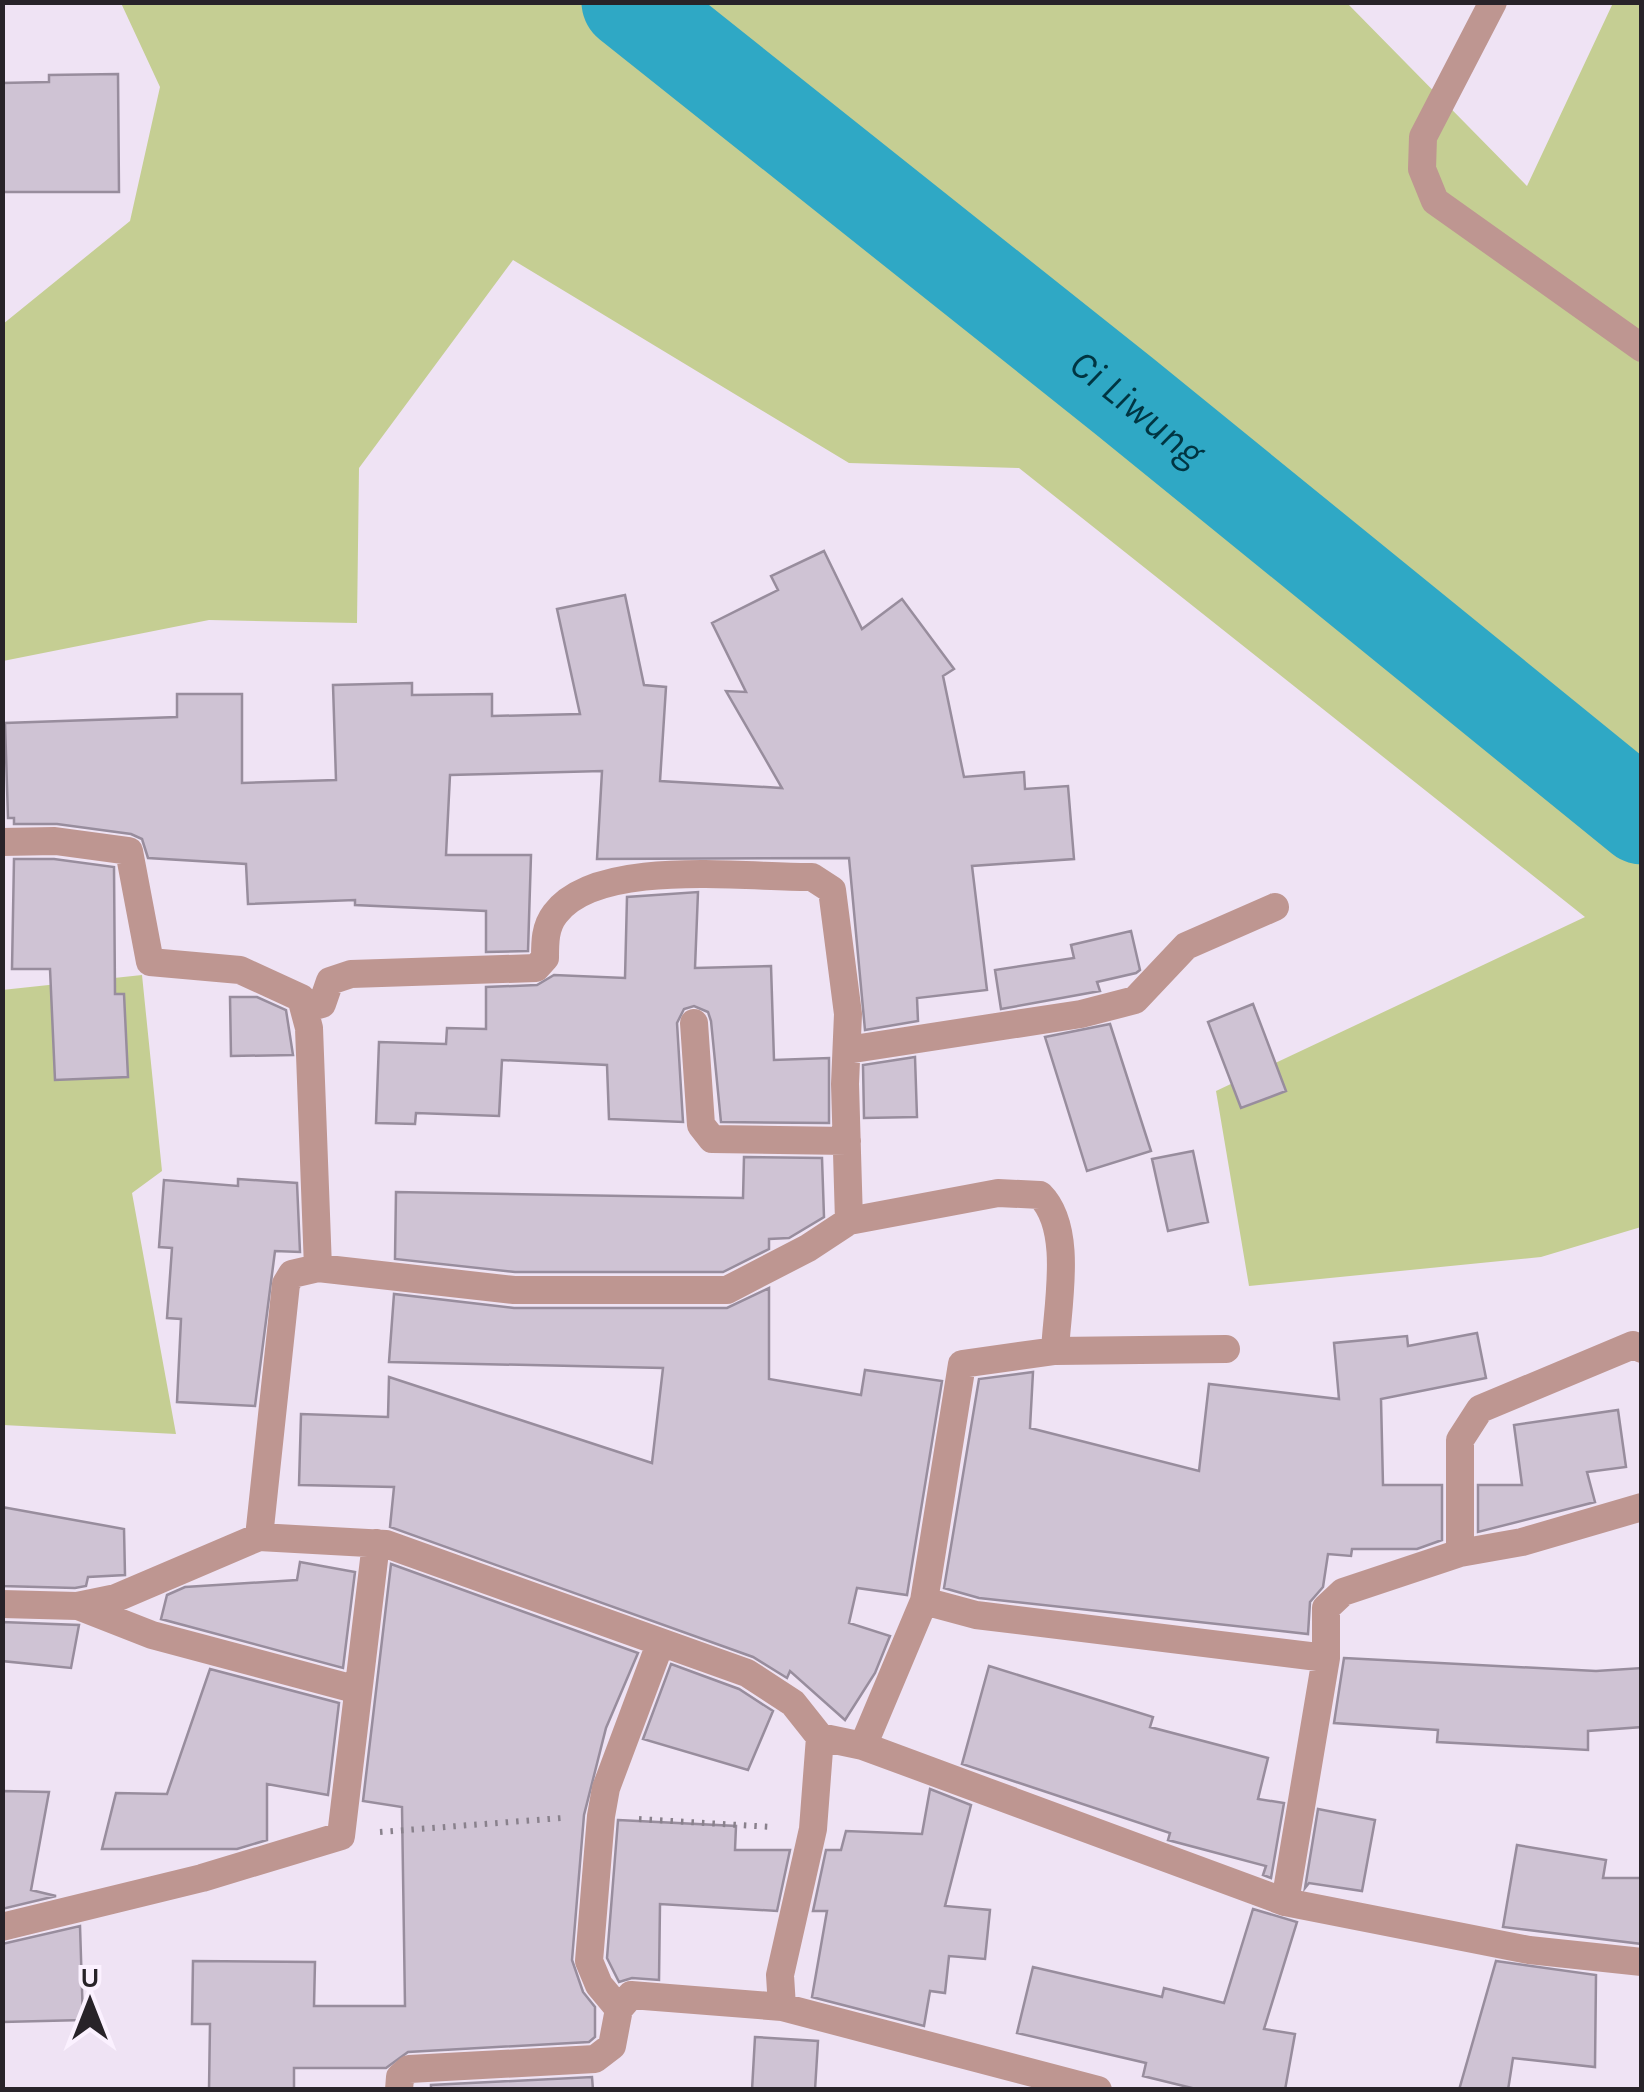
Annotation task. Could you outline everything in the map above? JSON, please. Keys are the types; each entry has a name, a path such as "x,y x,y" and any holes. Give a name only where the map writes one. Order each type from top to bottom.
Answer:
{"street":[{"path":"1493,2 1423,137 1422,169 1434,201 1642,348"},
{"path":"2,842 55,841 129,851 150,962 240,970 283,986 307,1008 318,1268"},
{"path":"307,1008 322,1004 330,981 352,974 536,968 545,958 545,932 556,912 592,886 656,876 812,877 832,890 848,1014 849,1221"},
{"path":"847,1050 1081,1014 1135,1000 1186,946 1275,908"},
{"path":"694,1022 701,1125 712,1139 847,1141"},
{"path":"259,1538 286,1284 292,1274 318,1268 514,1290 727,1290 808,1248 849,1221 998,1193 1040,1195 1054,1208 1059,1248 1055,1352"},
{"path":"1460,1553 1460,1440 1480,1408 1633,1345 1642,1349"},
{"path":"863,1746 924,1601 962,1364 1055,1352 1226,1349"},
{"path":"1285,1902 1326,1658 1326,1608 1343,1592 1460,1553 1522,1542 1642,1506"},
{"path":"2,1604 77,1606 116,1598 259,1538 376,1543 747,1672 793,1703 820,1738 863,1746 1285,1902 1529,1950 1642,1962"},
{"path":"2,1927 202,1878 341,1836 376,1543"},
{"path":"924,1601 976,1616 1326,1658"},
{"path":"77,1606 152,1635 358,1690"},
{"path":"619,2009 599,1985 589,1961 601,1816 606,1788 660,1644"},
{"path":"782,2008 780,1976 813,1829 820,1738"},
{"path":"399,2083 408,2069 595,2060 605,2054 616,2038 619,2009 631,1995 782,2008 1098,2090"}],"green space":[{"path":"121,3 1347,3 1527,186 1613,3 1641,3 1641,1227 1541,1257 1249,1286 1216,1091 1585,917 1019,468 849,463 513,260 359,468 357,623 209,620 3,661 3,324 130,221 160,87"},
{"path":"142,975 162,1171 132,1193 176,1434 3,1425 2,990"}],"building":[{"path":"118,74 119,192 2,192 2,83 49,82 49,75"},
{"path":"824,551 862,629 902,599 954,669 943,676 964,777 1024,772 1025,789 1068,786 1074,859 972,866 987,990 917,998 918,1021 865,1030 849,858 597,859 602,771 450,775 446,855 531,855 528,951 486,952 486,911 355,905 355,900 248,904 246,864 148,858 142,839 131,834 57,824 14,824 14,818 8,818 5,723 177,717 177,694 242,694 242,783 336,780 333,685 412,683 412,695 492,694 492,716 580,714 557,609 625,595 644,685 666,687 660,781 782,788 726,691 746,692 712,623 778,590 771,576"},
{"path":"14,859 54,859 114,867 115,994 124,994 128,1077 55,1080 50,969 12,969"},
{"path":"698,892 695,968 771,966 774,1060 829,1058 829,1123 721,1122 711,1021 708,1012 694,1006 684,1009 677,1023 683,1122 609,1119 607,1065 502,1060 499,1116 416,1113 415,1124 376,1123 379,1042 446,1044 447,1028 486,1029 486,987 537,985 554,975 625,978 627,897"},
{"path":"1131,931 1140,970 1136,973 1097,982 1100,991 1001,1009 995,970 1074,958 1071,945"},
{"path":"230,997 257,997 286,1010 293,1055 231,1056"},
{"path":"1253,1004 1286,1091 1241,1108 1208,1022"},
{"path":"1110,1024 1151,1151 1087,1171 1045,1037"},
{"path":"915,1057 917,1117 864,1118 863,1065"},
{"path":"1193,1151 1208,1222 1168,1231 1152,1159"},
{"path":"744,1157 822,1158 824,1217 789,1238 769,1239 769,1249 723,1272 515,1272 395,1259 396,1192 743,1198"},
{"path":"238,1179 297,1183 300,1252 275,1251 255,1406 177,1402 181,1319 167,1318 172,1248 159,1247 164,1180 238,1186"},
{"path":"769,1288 769,1379 861,1395 865,1370 942,1381 907,1595 857,1588 849,1623 890,1636 875,1673 845,1720 790,1671 787,1678 753,1657 390,1527 394,1487 299,1485 301,1414 388,1417 389,1377 652,1463 663,1368 389,1362 394,1294 514,1308 727,1308"},
{"path":"1477,1333 1486,1378 1381,1399 1383,1485 1442,1485 1442,1540 1417,1549 1352,1549 1351,1556 1328,1554 1323,1587 1310,1602 1308,1634 979,1598 944,1588 979,1379 1033,1372 1030,1428 1199,1471 1209,1384 1339,1399 1334,1343 1407,1336 1408,1346"},
{"path":"1618,1410 1626,1467 1587,1472 1595,1502 1478,1532 1478,1485 1522,1485 1514,1425"},
{"path":"2,1507 124,1529 125,1575 88,1577 86,1586 75,1588 2,1586"},
{"path":"300,1562 355,1572 343,1668 161,1619 167,1595 185,1587 297,1580"},
{"path":"391,1564 638,1653 606,1728 584,1815 572,1960 583,1992 595,2007 595,2037 589,2042 408,2052 386,2068 294,2068 294,2090 209,2090 210,2024 192,2024 193,1961 315,1962 314,2006 405,2006 402,1807 363,1801"},
{"path":"2,1622 79,1625 71,1668 2,1661"},
{"path":"1344,1658 1596,1671 1642,1668 1642,1727 1588,1731 1588,1750 1437,1742 1438,1730 1334,1723"},
{"path":"671,1664 739,1689 773,1711 748,1770 643,1739"},
{"path":"989,1666 1153,1717 1150,1727 1268,1758 1258,1799 1284,1803 1271,1878 1263,1875 1266,1866 1168,1840 1170,1833 962,1764"},
{"path":"210,1669 339,1703 328,1795 267,1784 267,1840 237,1849 102,1849 116,1793 167,1794"},
{"path":"930,1789 971,1805 945,1906 990,1910 985,1959 949,1956 945,1993 930,1991 924,2026 812,1997 827,1911 813,1911 826,1850 841,1850 846,1831 922,1834"},
{"path":"2,1791 49,1792 31,1890 56,1896 2,1909"},
{"path":"1318,1809 1375,1820 1362,1891 1309,1883 1305,1888"},
{"path":"618,1820 736,1826 735,1850 790,1850 777,1911 660,1904 659,1980 632,1978 619,1982 607,1958"},
{"path":"1517,1845 1606,1860 1603,1878 1642,1878 1642,1944 1503,1927"},
{"path":"1253,1909 1297,1922 1264,2029 1295,2034 1285,2090 1200,2090 1143,2076 1146,2063 1017,2033 1033,1967 1162,1997 1164,1988 1224,2003"},
{"path":"80,1926 83,2020 3,2022 2,1944"},
{"path":"1496,1961 1596,1975 1595,2067 1513,2058 1508,2090 1459,2090"},
{"path":"755,2037 818,2041 815,2090 752,2090"},
{"path":"592,2077 593,2090 431,2090 431,2085"}],"waterway":[{"name":"Ci Liwung","path":"629,2 1124,396 1642,817"}]}
